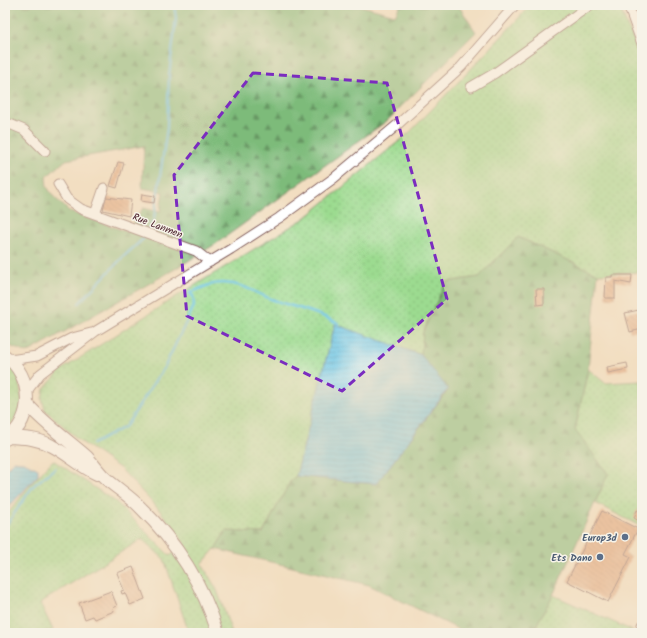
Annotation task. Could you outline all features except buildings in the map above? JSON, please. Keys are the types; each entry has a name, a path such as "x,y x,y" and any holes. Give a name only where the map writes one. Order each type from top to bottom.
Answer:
{"main road":[{"path":"7,438 22,422 26,408 27,391 24,379 18,369 8,358"},
{"path":"26,408 86,457 104,477 141,507 168,538 181,555 203,594 218,633"},
{"path":"7,438 29,438 42,441 53,446 91,472 104,477"}],"street":[{"path":"27,391 40,374 96,332 279,218 322,187 390,131 461,67 515,5"},
{"path":"470,87 507,64 590,5"},
{"path":"628,5 642,44"},
{"path":"5,122 24,130 45,151"},
{"name":"Rue Lanmen","path":"58,184 67,199 81,209 153,234 174,244 196,251 210,262"},
{"path":"95,214 104,188"},
{"path":"8,358 37,356 72,338 96,332"},
{"path":"640,633 642,625"}],"highlighted area":[{"path":"253,73 387,83 447,299 342,391 187,316 174,175"}],"green space":[{"path":"5,5 358,5 395,15 400,5 458,5 476,32 388,120 217,243 175,269 27,353 5,344","holes":["144,146 142,188 163,192 160,212 143,208 128,232 70,212 54,197 47,187 46,177 66,160"]},
{"path":"531,5 620,5 624,19 642,60 642,272 598,274 518,237 479,277 446,282 423,332 421,355 335,325 296,476 291,480 263,533 226,531 215,549 202,564 217,590 232,633 189,633 164,559 142,539 40,603 53,630 42,633 5,633 5,517 31,484 53,460 116,502 170,556 185,544 161,512 121,469 80,441 45,410 42,399 44,389 61,370 169,301 305,218 409,133"},
{"path":"518,237 598,274 588,369 575,430 608,474 553,595 532,633 459,633 460,630 369,585 215,549 226,531 263,533 291,480 296,476 376,484 448,390 421,355 423,332 446,282 479,277"},
{"path":"5,360 18,374 22,403 17,417 5,431"},
{"path":"588,369 605,383 642,381 642,527 595,503 608,474 575,430"},
{"path":"553,595 633,631 632,633 532,633"}],"water":[{"path":"335,324 421,355 448,389 376,484 296,476"},
{"path":"14,461 24,462 38,469 38,475 5,511 5,470"}],"waterway":[{"path":"79,303 123,257 143,239 154,219 167,128 169,76 176,18 174,5"},
{"path":"93,444 126,426 165,366 194,306 193,296 190,293 213,284 230,283 249,289 274,300 324,316 339,324"},
{"path":"5,527 33,486 55,468"}],"place":[{"name":"Europ3d","path":"625,537"},
{"name":"Ets Dano","path":"600,557"}]}
